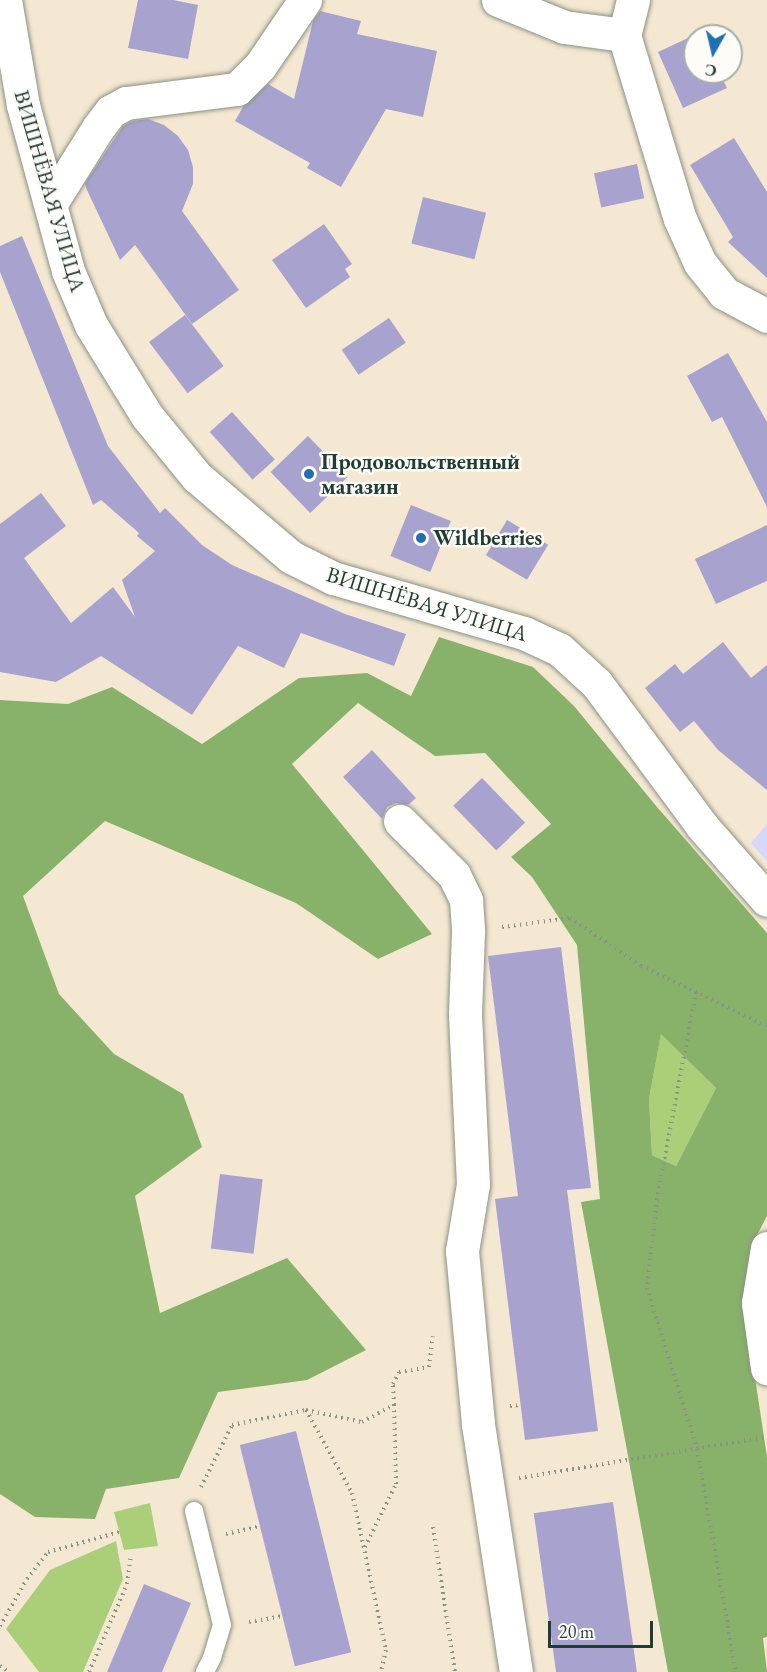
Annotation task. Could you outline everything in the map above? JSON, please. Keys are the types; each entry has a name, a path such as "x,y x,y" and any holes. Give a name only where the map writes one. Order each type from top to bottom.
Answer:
{"street":[{"name":"ВИШНЁВАЯ УЛИЦА","path":"5,0 23,105 68,271 91,325 147,416 197,477 291,556 333,578 524,633 559,649 597,684 702,826 767,900"},
{"path":"51,203 111,111 126,103 237,89 260,66 305,0"},
{"path":"498,0 564,27 624,35"},
{"path":"633,0 624,35 680,219 700,262 724,293 767,316"},
{"path":"400,821 454,875 466,900 468,932 465,1015 473,1184 462,1251 477,1409 516,1672"},
{"path":"767,1248 759,1303 767,1368"}],"lane":[{"path":"194,1511 222,1626 213,1658 205,1672"}],"path":[{"path":"468,932 570,918 641,966 767,1026"},
{"path":"696,992 657,1199 647,1288 697,1449 736,1672"},
{"path":"364,1549 396,1484 393,1384 399,1372 429,1367 433,1336 470,1331"},
{"path":"194,1511 202,1483 232,1425 306,1410 362,1422 394,1405"},
{"path":"306,1410 352,1492 386,1650 381,1672"},
{"path":"487,1483 767,1437"},
{"path":"201,1539 261,1526"},
{"path":"433,1527 455,1672"},
{"path":"0,1626 27,1579 48,1552 119,1532"},
{"path":"89,1672 127,1584 130,1554"},
{"path":"222,1626 284,1616"},
{"path":"0,1666 9,1672"}],"shaded area":[{"path":"767,824 767,861 751,843"}],"green space":[{"path":"439,637 533,667 574,706 657,807 767,933 767,1216 754,1241 743,1298 767,1457 767,1637 763,1638 767,1672 668,1672 581,1202 600,1199 577,945 532,877 511,857 551,824 485,753 435,756 358,703 292,764 432,934 378,959 296,903 105,821 23,896 59,994 114,1054 183,1094 202,1147 135,1196 160,1313 287,1258 366,1350 307,1380 218,1392 179,1478 106,1489 95,1519 35,1517 0,1494 0,700 68,704 112,687 202,744 299,678 367,673 411,696","holes":["661,1034 716,1088 676,1166 652,1155 649,1099"]},
{"path":"661,1033 716,1088 676,1166 652,1155 649,1099"},
{"path":"150,1503 158,1546 124,1550 114,1512"},
{"path":"116,1541 123,1579 83,1672 39,1672 6,1629 50,1570"}],"building":[{"path":"138,0 173,0 198,5 188,59 128,48"},
{"path":"320,11 361,21 357,34 437,51 423,117 386,109 341,187 307,168 310,163 235,121 244,105 268,84 294,99 313,21"},
{"path":"683,40 683,84 725,84 727,88 683,108 658,52"},
{"path":"148,119 164,125 178,136 188,150 193,167 193,184 182,211 239,290 192,324 135,245 120,260 86,188 85,183 123,126 132,121"},
{"path":"734,138 767,192 767,278 728,242 733,237 690,165"},
{"path":"637,164 644,198 601,207 594,173"},
{"path":"423,197 486,213 474,259 411,244"},
{"path":"324,224 352,264 345,269 350,277 306,308 272,260"},
{"path":"22,236 108,446 160,513 165,508 202,545 232,565 345,614 406,634 394,666 301,633 284,668 238,646 192,715 101,656 56,682 0,672 0,524 41,493 66,526 24,558 71,623 113,587 135,617 122,580 155,551 137,536 139,533 101,500 93,505 0,272 0,246"},
{"path":"185,315 224,366 188,393 149,342"},
{"path":"389,318 406,343 359,375 342,350"},
{"path":"728,353 767,422 767,507 722,417 712,422 687,376"},
{"path":"232,412 275,460 253,480 210,432"},
{"name":"Продовольственный магазин","path":"308,436 348,477 310,513 271,472"},
{"name":"Wildberries","path":"411,505 451,521 430,572 390,556"},
{"path":"507,520 548,545 527,580 486,555"},
{"path":"767,525 767,581 716,604 695,559"},
{"path":"723,642 751,678 767,665 767,790 718,750 694,721 680,732 645,688 675,664 683,674"},
{"path":"372,750 416,798 408,805 396,803 387,807 382,819 343,777"},
{"path":"482,778 525,823 496,850 453,806"},
{"path":"561,947 591,1188 567,1190 598,1431 525,1440 495,1199 518,1196 488,956"},
{"path":"220,1174 263,1179 254,1254 211,1248"},
{"path":"296,1431 351,1652 295,1666 240,1445"},
{"path":"613,1502 637,1672 556,1672 534,1513"},
{"path":"144,1584 191,1603 162,1672 107,1672"}],"place":[{"name":"Продовольственный магазин","path":"309,474"},
{"name":"Wildberries","path":"421,538"}]}
